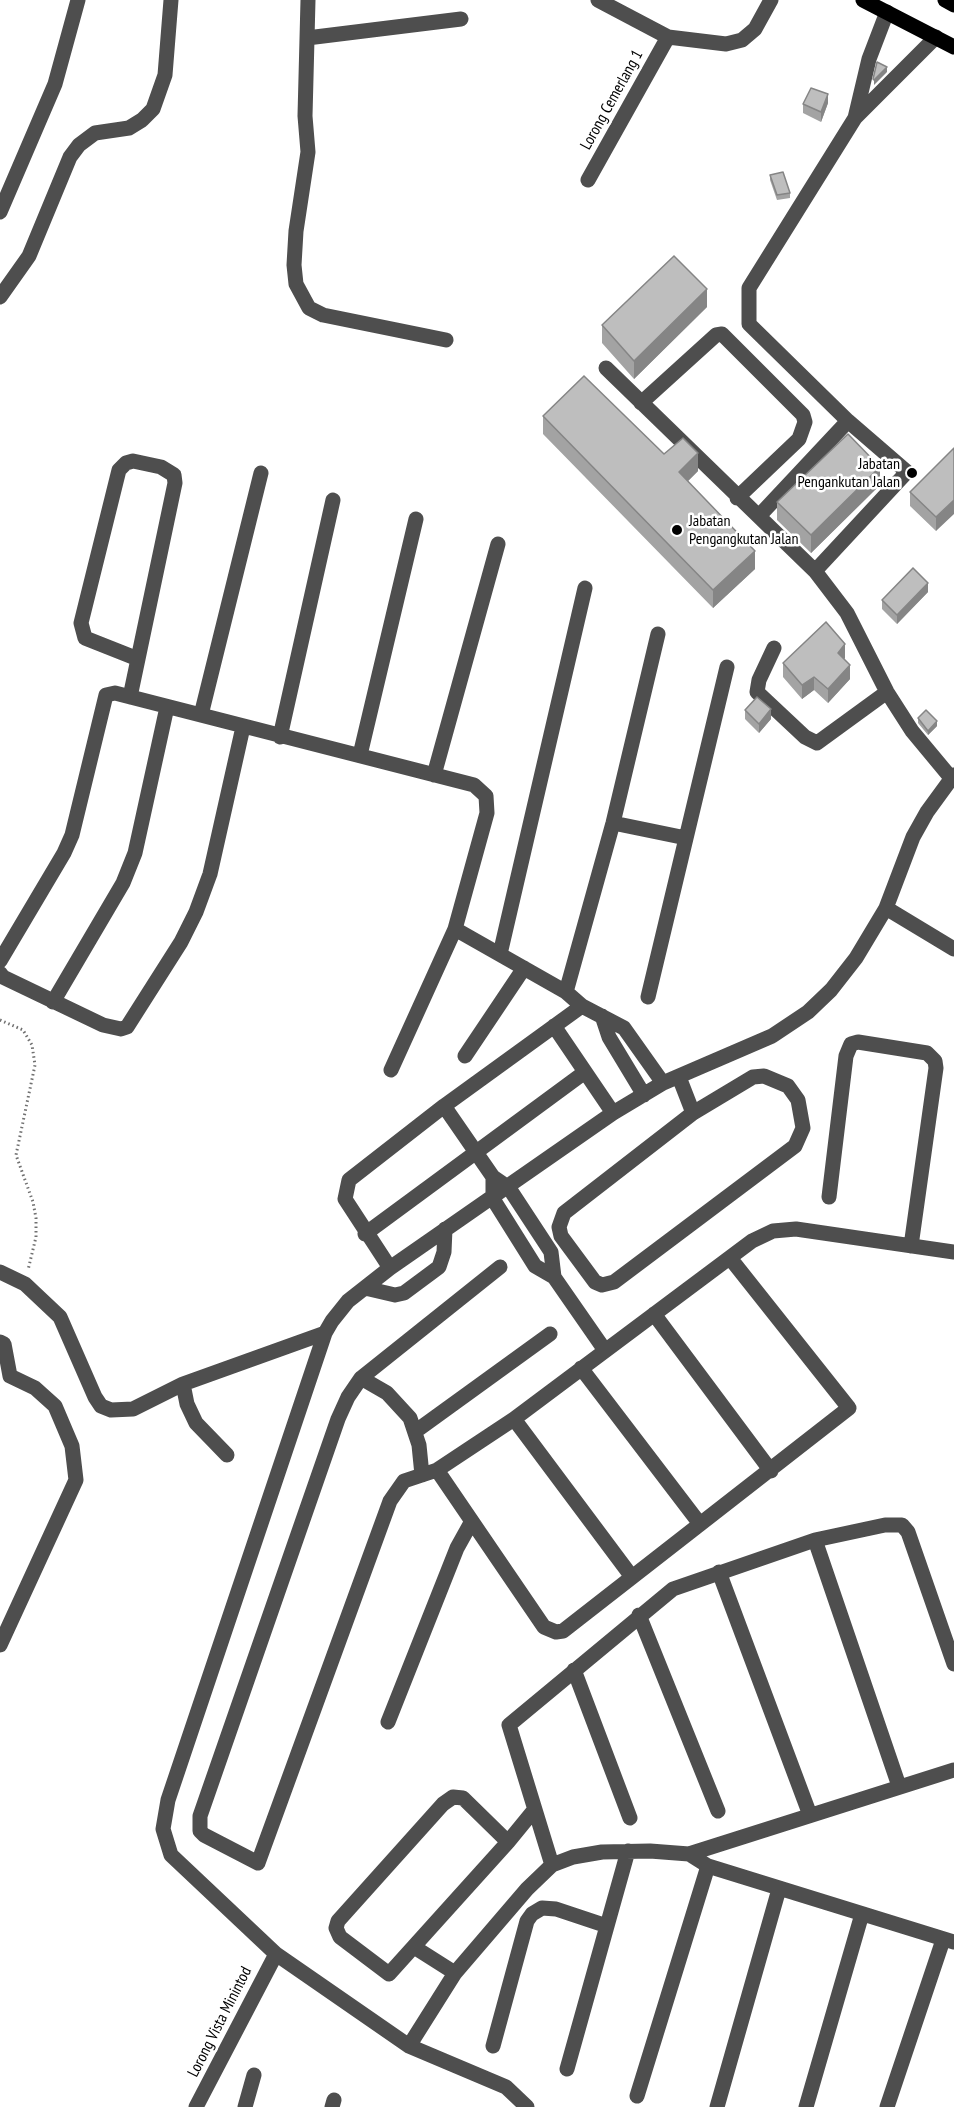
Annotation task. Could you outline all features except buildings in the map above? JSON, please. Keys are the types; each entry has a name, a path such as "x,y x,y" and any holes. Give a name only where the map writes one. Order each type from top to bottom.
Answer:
{"main road":[{"path":"863,0 954,47"},
{"path":"945,0 954,5"}],"street":[{"path":"0,212 55,84 78,0"},
{"path":"0,297 29,256 70,158 79,145 95,133 129,128 153,109 165,75 171,0"},
{"path":"308,0 305,116 308,152 294,265 296,284 309,308 323,315 446,340"},
{"path":"598,0 668,37 726,44 742,40 755,29 771,0"},
{"path":"855,118 869,59 887,12"},
{"path":"308,38 461,19"},
{"name":"Lorong Cemerlang 1","path":"588,180 668,37"},
{"path":"815,571 907,472 848,421 749,324 749,288 855,118 936,37"},
{"path":"641,403 716,335 722,334 803,415 805,422 799,439 737,498"},
{"path":"527,2107 506,2087 409,2046 276,1954 171,1855 163,1829 163,1817 325,1333 348,1301 445,1229 493,1199 614,1113 663,1083 772,1036 808,1011 831,990 856,958 886,908 914,837 952,777 912,731 887,692 848,613 815,571 759,516 737,498 606,368"},
{"path":"759,516 848,421"},
{"path":"130,697 138,659 175,483 174,475 161,467 133,461 126,463 119,470 81,623 85,638 138,659"},
{"path":"201,715 261,473"},
{"path":"280,737 333,500"},
{"path":"360,755 417,519"},
{"path":"434,775 498,544"},
{"path":"500,954 585,588"},
{"path":"566,992 612,823 658,634"},
{"path":"774,648 759,680 757,692 805,737 817,742 887,692"},
{"path":"648,997 727,667"},
{"path":"0,961 64,853 72,835 106,695 115,693 474,785 483,790 488,804 455,929 392,1070"},
{"path":"52,1002 123,883 135,853 167,707"},
{"path":"0,973 52,1002 112,1028 122,1029 134,1019 196,912 210,874 243,727"},
{"path":"612,823 686,838"},
{"path":"886,908 954,949"},
{"path":"455,929 566,992 582,1006 624,1028 663,1083"},
{"path":"465,1056 524,968"},
{"path":"390,1268 365,1234 345,1199 349,1180 444,1106 582,1006"},
{"path":"602,1016 609,1037 644,1095"},
{"path":"554,1026 614,1113"},
{"path":"829,1197 846,1056 851,1044 858,1041 927,1053 935,1061 936,1068 911,1246"},
{"path":"365,1234 585,1072"},
{"path":"764,1076 788,1086 798,1100 803,1128 795,1146 614,1282 602,1285 596,1282 561,1236 559,1227 564,1213 693,1113 753,1077 764,1076"},
{"path":"678,1077 693,1113"},
{"path":"444,1106 493,1177 509,1188 551,1252 554,1277"},
{"path":"493,1177 493,1199 535,1266 554,1277 604,1349"},
{"path":"364,1288 395,1295 404,1293 439,1267 444,1252 445,1229"},
{"path":"500,1267 361,1378 348,1397 338,1419 200,1816 200,1831 204,1835 258,1863 390,1502 404,1481 429,1472 514,1419 604,1349 752,1241 773,1232 796,1229 954,1252"},
{"path":"361,1378 394,1400 410,1418 429,1472 472,1521 544,1627 563,1631 849,1408 730,1258"},
{"path":"0,1272 25,1284 60,1317 101,1406 111,1410 132,1409 183,1384 325,1333"},
{"path":"654,1314 771,1471"},
{"path":"416,1431 550,1334"},
{"path":"0,1342 4,1344 5,1377 35,1388 55,1406 72,1446 76,1480 2,1635"},
{"path":"581,1368 700,1524"},
{"path":"183,1384 187,1404 196,1423 227,1455"},
{"path":"514,1419 632,1577"},
{"path":"388,1722 457,1548 472,1521"},
{"path":"552,1865 509,1725 673,1588 815,1540 885,1525 902,1526 908,1532 954,1664"},
{"path":"815,1540 899,1786"},
{"path":"719,1572 810,1815"},
{"path":"639,1615 718,1811"},
{"path":"574,1670 630,1818"},
{"path":"409,2046 454,1973 527,1889 552,1865 573,1857 628,1851 689,1854 954,1770"},
{"path":"508,1842 463,1798 453,1797 443,1804 338,1921 336,1928 340,1937 389,1974 508,1842 535,1809"},
{"path":"567,2069 628,1851"},
{"path":"689,1854 708,1866 949,1941 887,2107"},
{"path":"637,2096 708,1866"},
{"path":"717,2107 779,1889"},
{"path":"493,2046 527,1921 532,1914 542,1908 556,1909 607,1926"},
{"path":"806,2107 862,1914"},
{"path":"414,1947 454,1973"},
{"name":"Lorong Vista Minintod","path":"196,2107 276,1954"},
{"path":"245,2107 254,2075"}],"path":[{"path":"0,1020 23,1030 32,1045 35,1065 16,1155 33,1202 36,1218 36,1237 25,1284"}],"place":[{"name":"Jabatan Pengankutan Jalan","path":"912,473"},
{"name":"Jabatan Pengangkutan Jalan","path":"677,530"}]}
